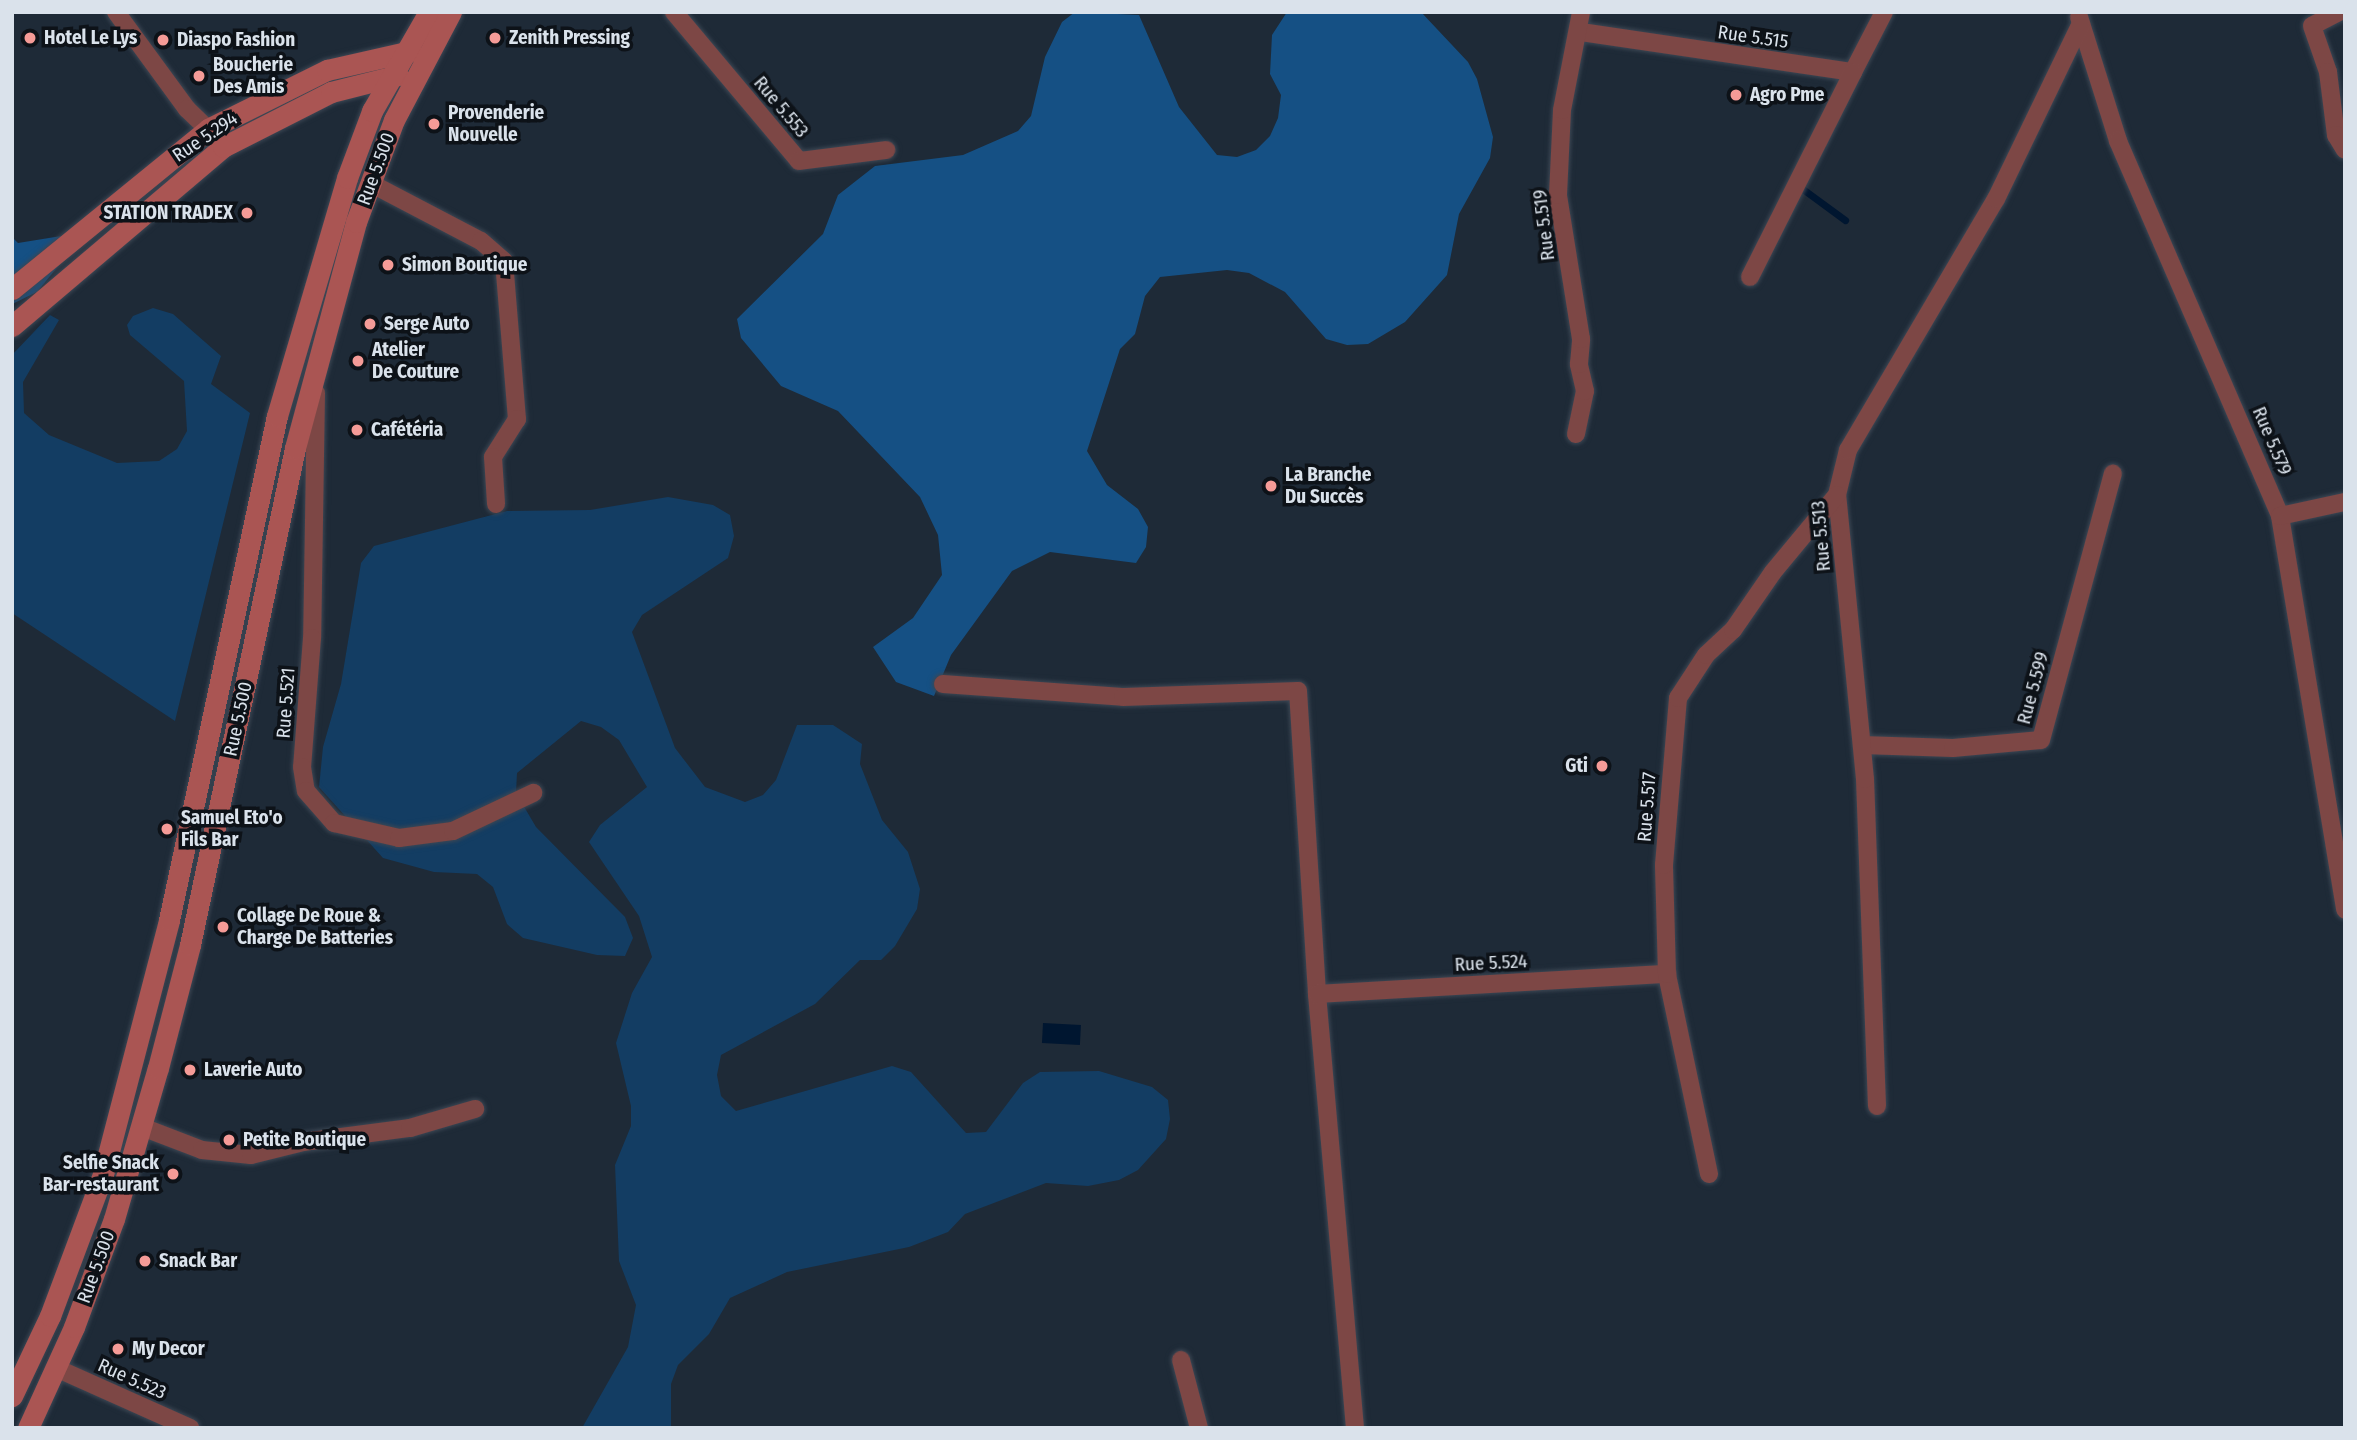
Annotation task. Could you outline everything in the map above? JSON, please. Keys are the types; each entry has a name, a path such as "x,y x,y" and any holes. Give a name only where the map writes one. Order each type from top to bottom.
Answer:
{"main road":[{"name":"Rue 5.500","path":"12,1396 50,1316 103,1174 169,920 277,416 359,143 404,52 429,12"},
{"name":"Rue 5.500","path":"28,1428 57,1368 114,1219 142,1127 190,945 295,448 370,183 417,73 451,12"},
{"name":"Rue 5.294","path":"12,289 208,129 327,70 404,52 430,49"},
{"name":"Rue 5.294","path":"12,326 223,147 331,92 392,75 417,73"}],"street":[{"path":"116,12 187,109 208,129"},
{"name":"Rue 5.553","path":"674,12 799,161 886,150"},
{"name":"Rue 5.519","path":"1576,434 1585,391 1579,364 1581,339 1558,195 1562,110 1572,51 1581,32 1581,12"},
{"path":"1750,277 1884,12"},
{"path":"2339,12 2312,26 2328,72 2336,135 2345,150"},
{"name":"Rue 5.513","path":"1877,1106 1862,745 1837,495 1848,450 1996,199 2079,17"},
{"name":"Rue 5.579","path":"2079,17 2118,142 2280,516 2345,910"},
{"name":"Rue 5.515","path":"1581,32 1853,72"},
{"path":"370,183 481,241 504,261 517,419 493,457 496,504"},
{"name":"Rue 5.521","path":"317,365 311,480 312,638 302,767 306,791 334,823 399,838 453,831 533,793"},
{"name":"Rue 5.599","path":"1862,745 1953,747 2041,740 2113,474"},
{"name":"Rue 5.517","path":"1709,1174 1667,974 1664,865 1678,698 1706,655 1733,631 1773,572 1837,495"},
{"path":"2280,516 2345,502"},
{"path":"943,684 1123,697 1298,691 1317,994 1355,1428"},
{"name":"Rue 5.524","path":"1317,994 1667,974"},
{"path":"142,1127 202,1150 251,1155 303,1142 410,1128 475,1109"},
{"path":"1181,1360 1199,1428"},
{"name":"Rue 5.523","path":"57,1368 190,1428"}],"shaded area":[{"path":"1075,12 1139,15 1179,107 1217,155 1237,157 1256,150 1270,136 1278,118 1281,95 1270,74 1272,35 1287,12 1421,12 1468,62 1477,79 1493,137 1490,158 1459,214 1447,275 1405,322 1368,344 1347,345 1326,339 1285,292 1249,273 1227,270 1160,277 1145,296 1135,334 1120,349 1087,451 1107,485 1138,509 1148,527 1146,547 1136,563 1050,552 1012,571 951,655 934,696 896,682 873,647 913,618 942,575 938,535 920,497 838,411 781,386 741,338 737,319 823,234 838,195 875,166 963,155 1018,131 1031,116 1045,57 1062,22"},
{"path":"86,232 37,292 12,304 12,237 18,243"},
{"path":"153,308 173,314 221,356 211,384 250,413 175,721 12,613 12,355 50,315 59,320 23,382 24,413 49,435 117,463 159,461 177,449 187,431 184,381 130,335 127,325 133,316"},
{"path":"668,497 713,505 730,515 734,536 728,558 642,615 632,632 675,748 705,787 745,802 763,795 776,780 797,725 833,725 862,744 860,764 882,820 908,852 920,889 917,909 895,946 881,960 860,960 815,1004 721,1055 717,1075 721,1096 736,1111 892,1066 911,1072 966,1133 986,1132 1023,1083 1040,1072 1099,1071 1152,1087 1168,1100 1170,1119 1166,1139 1138,1170 1119,1180 1088,1186 1046,1183 965,1214 948,1232 909,1247 787,1272 730,1298 709,1334 678,1365 671,1384 671,1428 582,1428 628,1347 636,1305 619,1261 615,1165 631,1126 631,1106 616,1043 632,993 652,957 639,916 589,842 600,825 647,787 619,740 601,727 581,721 517,773 516,793 536,827 625,917 633,938 625,956 597,955 523,938 507,924 493,887 477,874 434,872 383,858 319,787 323,747 341,684 361,563 374,546 507,511 590,510"},
{"path":"1043,1023 1081,1025 1080,1045 1042,1043"}],"waterway":[{"path":"1800,187 1845,220"}],"place":[{"name":"Hotel Le Lys","path":"30,38"},
{"name":"Zenith Pressing","path":"495,38"},
{"name":"Diaspo Fashion","path":"163,40"},
{"name":"Boucherie Des Amis","path":"199,76"},
{"name":"Agro Pme","path":"1736,95"},
{"name":"Provenderie Nouvelle","path":"434,124"},
{"name":"STATION TRADEX","path":"247,213"},
{"name":"Simon Boutique","path":"388,265"},
{"name":"Serge Auto","path":"370,324"},
{"name":"Atelier De Couture","path":"358,361"},
{"name":"Cafétéria","path":"357,430"},
{"name":"La Branche Du Succès","path":"1271,486"},
{"name":"Gti","path":"1602,766"},
{"name":"Samuel Eto'o Fils Bar","path":"167,829"},
{"name":"Collage De Roue & Charge De Batteries","path":"223,927"},
{"name":"Laverie Auto","path":"190,1070"},
{"name":"Petite Boutique","path":"229,1140"},
{"name":"Selfie Snack Bar-restaurant","path":"173,1174"},
{"name":"Snack Bar","path":"145,1261"},
{"name":"My Decor","path":"118,1349"}]}
